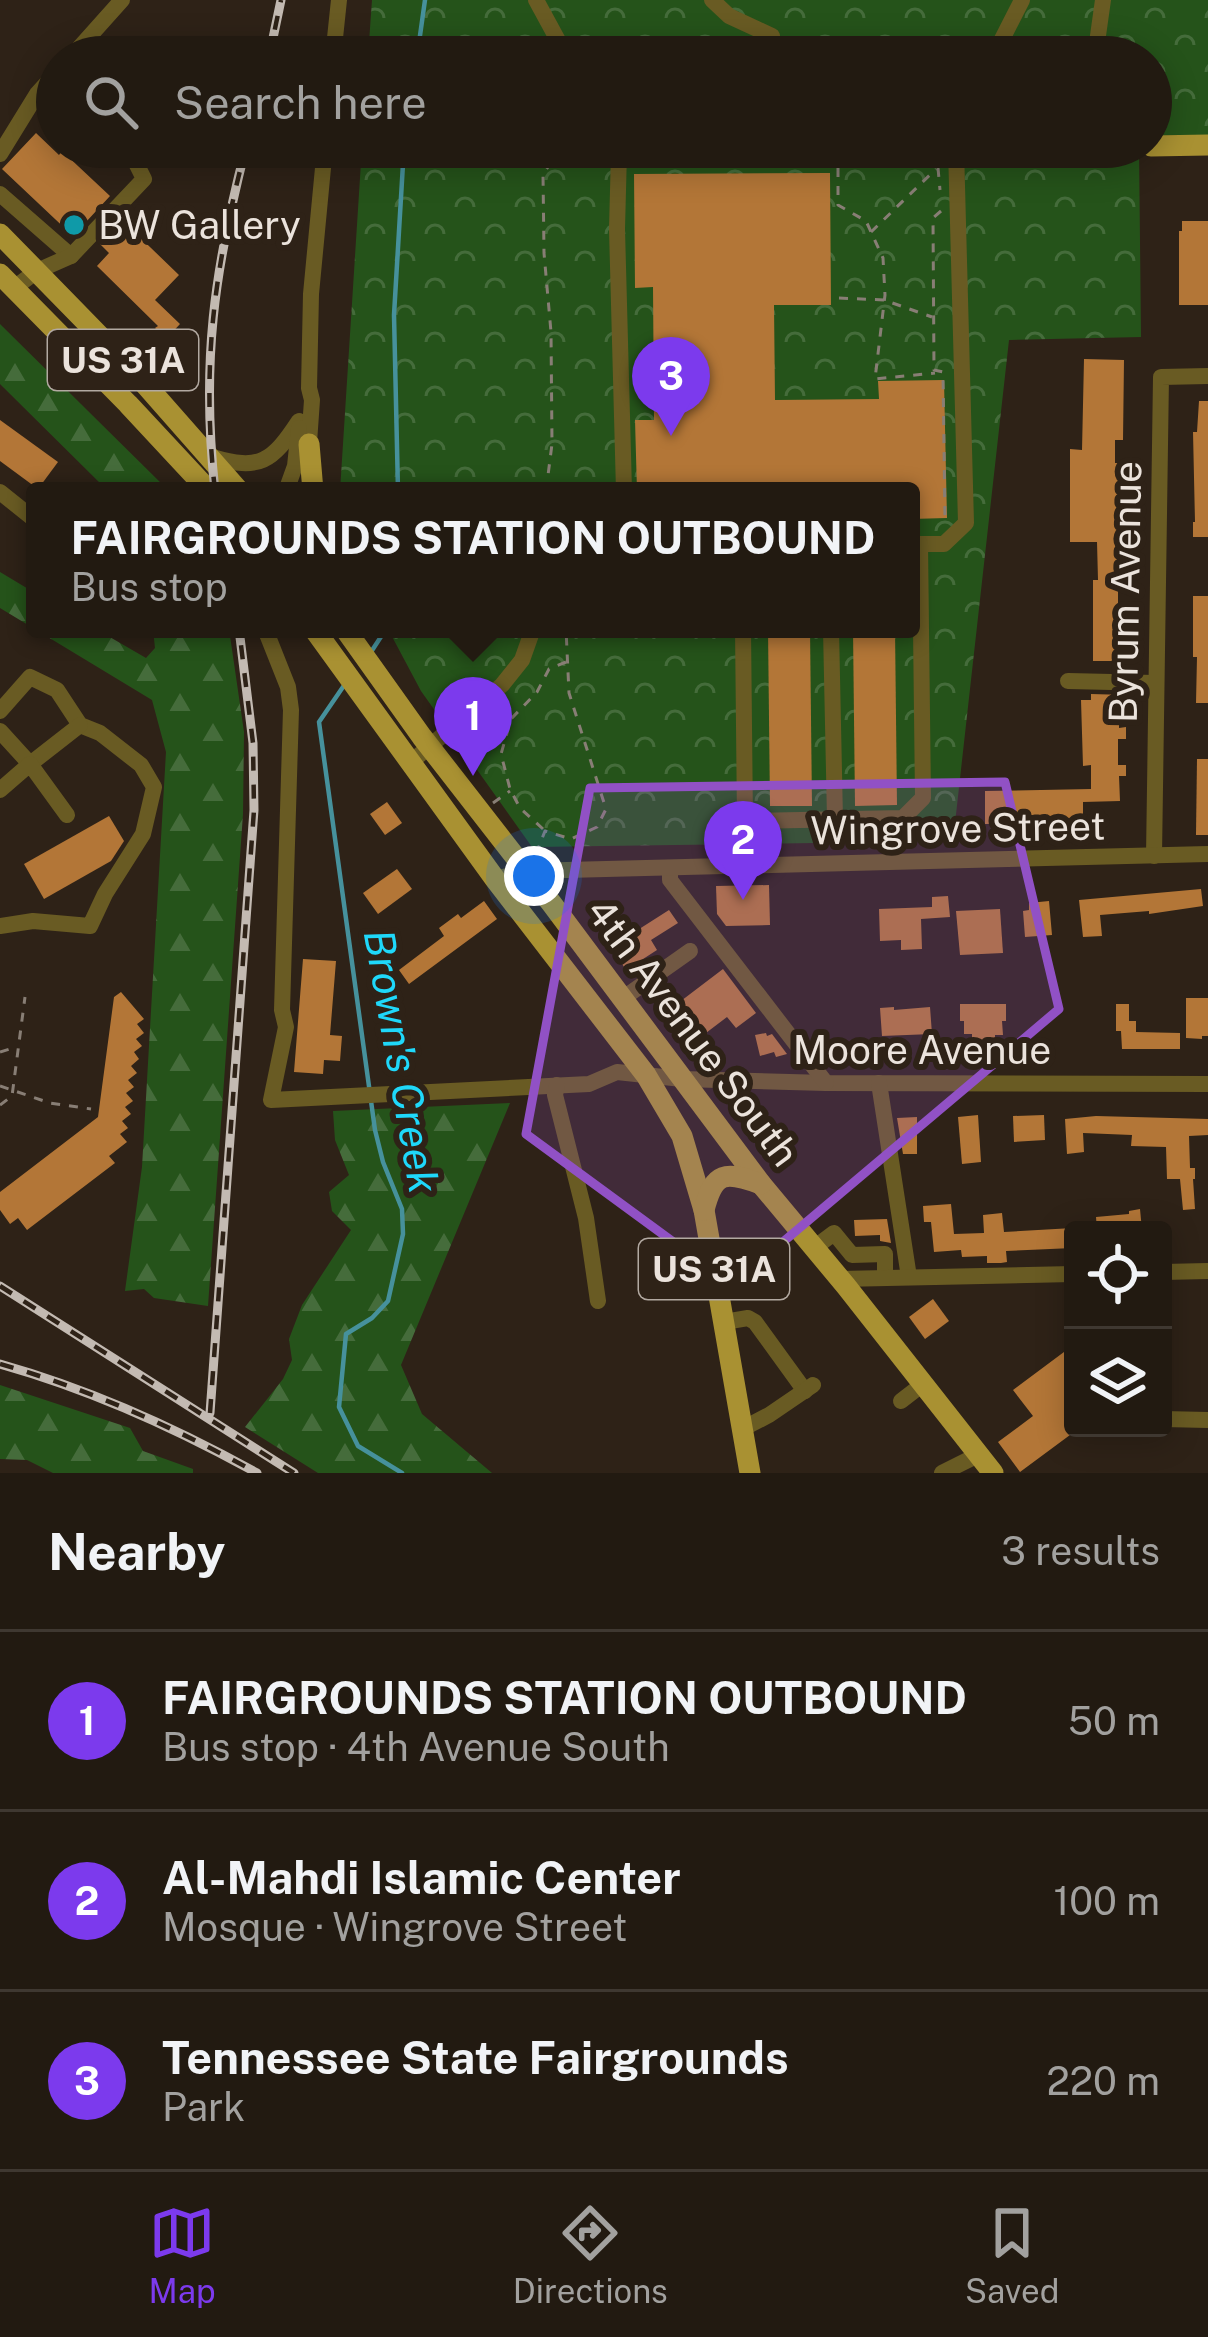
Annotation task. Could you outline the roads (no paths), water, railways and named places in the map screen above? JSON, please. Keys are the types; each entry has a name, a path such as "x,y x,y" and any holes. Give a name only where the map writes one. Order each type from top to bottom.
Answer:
{"main road":[{"path":"1172,146 1208,146"},
{"name":"US 31A","path":"0,234 232,482"},
{"name":"US 31A","path":"7,281 200,482"},
{"path":"309,443 312,482"},
{"name":"4th Avenue South","path":"321,638 495,879 646,1076"},
{"name":"4th Avenue South","path":"352,638 430,746 531,863 622,999 761,1184 986,1464"},
{"name":"US 31A","path":"646,1076 682,1136 704,1210 750,1473"},
{"path":"704,1210 710,1189 724,1176 736,1174 761,1184"}],"street":[{"path":"89,36 122,0"},
{"path":"335,36 339,0"},
{"path":"536,0 556,36"},
{"path":"712,0 728,16 772,36"},
{"path":"1004,36 1022,0"},
{"path":"1098,36 1103,0"},
{"path":"0,154 36,96"},
{"path":"7,281 71,256 144,179 138,168"},
{"path":"305,482 312,400 310,294 323,168"},
{"path":"619,168 624,482"},
{"path":"920,544 944,544 966,523 968,168"},
{"path":"0,194 71,256"},
{"name":"Byrum Avenue","path":"1154,856 1162,376 1208,376"},
{"path":"289,482 301,398 309,388"},
{"path":"212,458 247,465 267,460 299,421"},
{"path":"0,492 26,513"},
{"name":"Moore Avenue","path":"269,638 288,686 292,748 282,1010 286,1027 271,1100 590,1084 616,1072 826,1083 1208,1084"},
{"path":"411,762 502,685 522,660 530,638"},
{"path":"743,638 745,821 903,818 923,798 919,638"},
{"path":"831,638 835,819"},
{"path":"0,711 30,677 57,690 80,725 100,733 141,765 154,787 143,834 90,926 33,921 0,926"},
{"path":"1068,681 1155,682"},
{"path":"0,790 80,725"},
{"path":"0,731 67,815"},
{"name":"Wingrove Street","path":"495,879 531,863 670,868 1208,854"},
{"path":"670,868 670,880 826,1083"},
{"path":"622,999 690,951"},
{"path":"878,1083 910,1277"},
{"path":"557,1085 555,1095 586,1218 598,1301"},
{"path":"814,1248 835,1233 852,1255 885,1254 885,1277"},
{"path":"1172,1272 1208,1271"},
{"path":"840,1279 1064,1274"},
{"path":"724,1322 748,1318 755,1322 809,1388 742,1429"},
{"path":"901,1401 923,1384"},
{"path":"1172,1419 1208,1420"},
{"path":"942,1473 986,1464"}],"waterway":[{"name":"Brown's Creek","path":"420,36 425,0"},
{"name":"Brown's Creek","path":"398,482 394,315 403,168"},
{"name":"Brown's Creek","path":"371,652 380,638"},
{"name":"Brown's Creek","path":"345,684 319,722 375,1130 402,1209 403,1234 388,1301 346,1334 339,1407 358,1446 402,1473"}],"railway":[{"path":"273,36 281,0"},
{"path":"214,482 209,401 213,318 241,168"},
{"path":"210,1413 254,810 253,743 240,638"},
{"path":"0,1286 294,1473"},
{"path":"0,1364 132,1411 257,1473"}],"place":[{"name":"BW Gallery","path":"74,225"},
{"name":"Tennessee State Fairgrounds","path":"671,436"},
{"name":"FAIRGROUNDS STATION OUTBOUND","path":"473,776"},
{"name":"Al-Mahdi Islamic Center","path":"743,900"}]}
